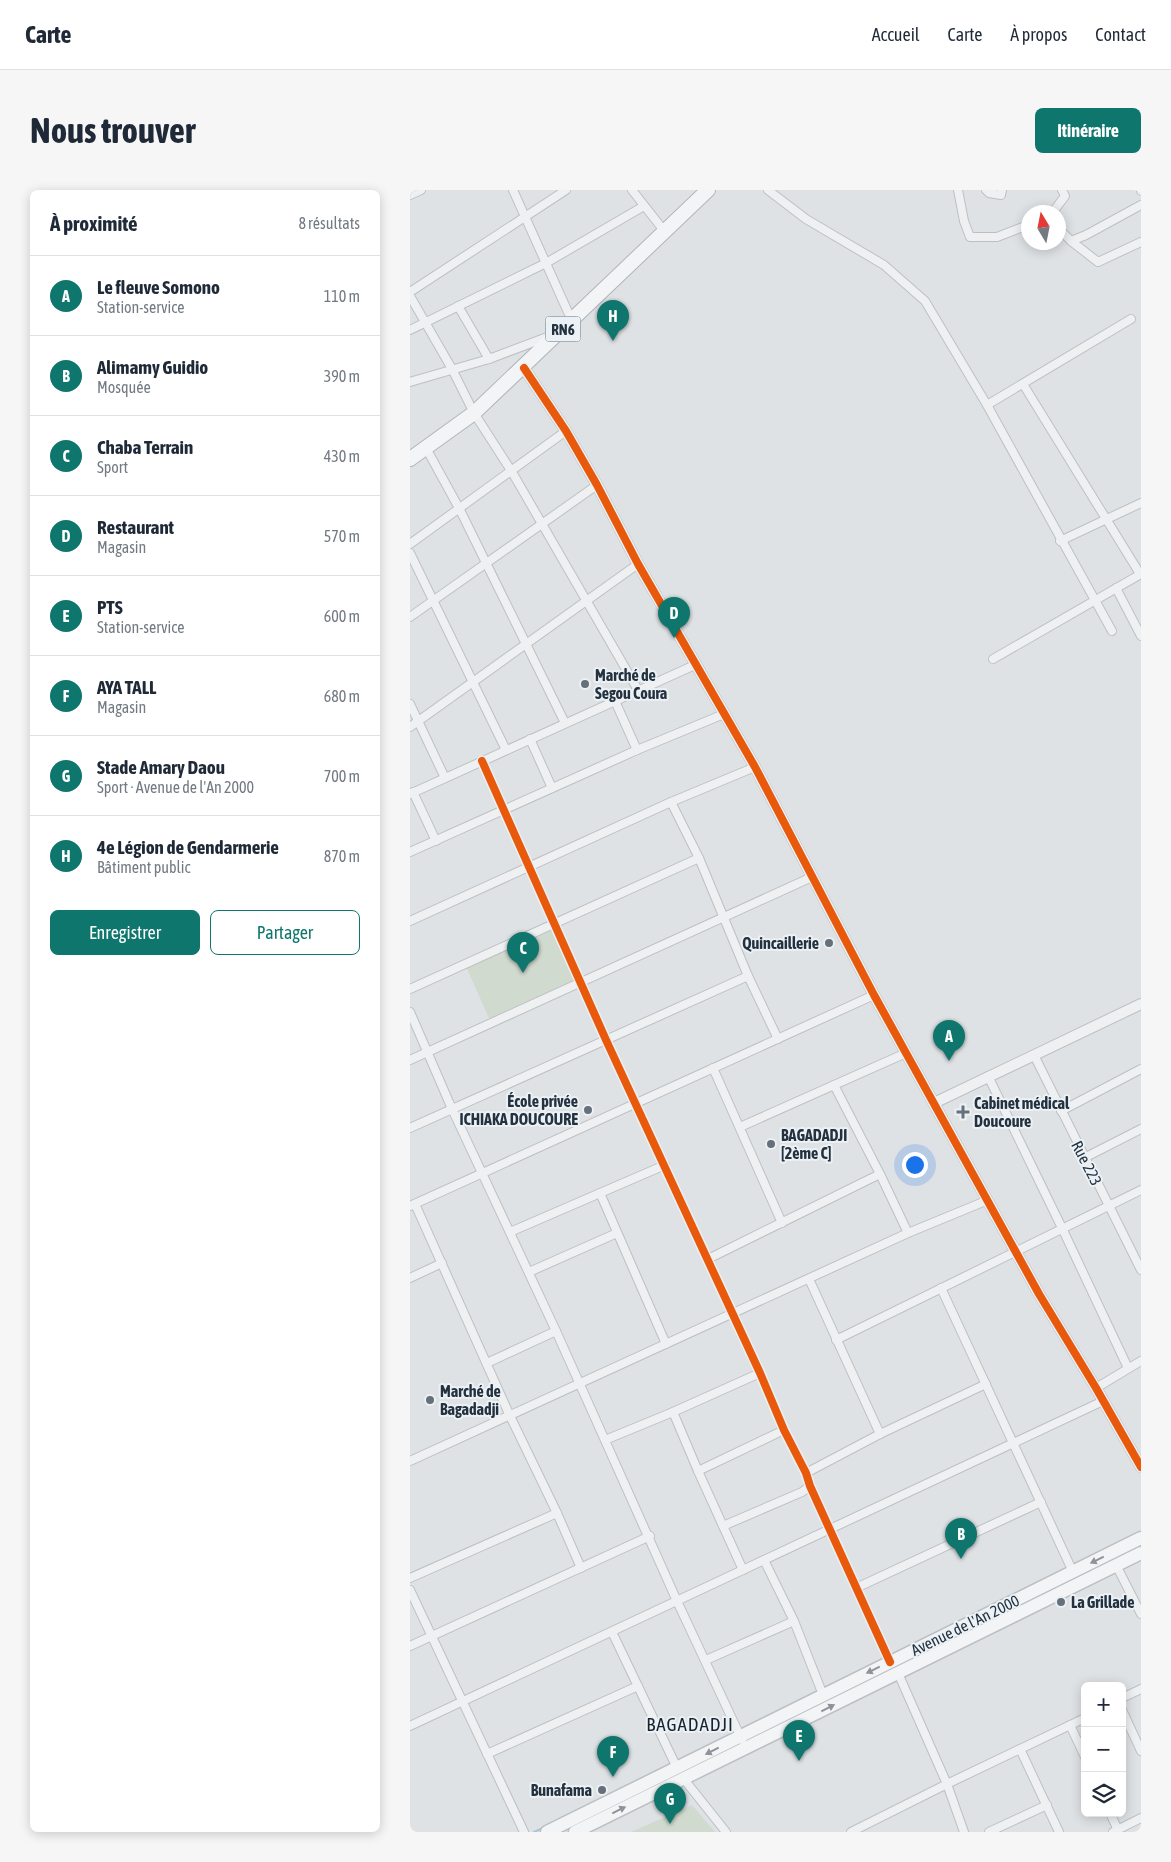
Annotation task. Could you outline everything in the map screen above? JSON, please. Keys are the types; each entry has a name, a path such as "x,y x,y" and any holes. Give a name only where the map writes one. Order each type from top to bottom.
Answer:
{"highway":[{"name":"RN6","path":"410,459 474,413 524,368 708,190"}],"main road":[{"name":"Avenue de l'An 2000","path":"575,1832 680,1773 740,1736 1141,1538"},
{"name":"Avenue de l'An 2000","path":"547,1832 680,1773 746,1748 1141,1553"}],"street":[{"path":"410,195 421,190"},
{"path":"513,190 572,321"},
{"path":"410,292 566,190"},
{"path":"632,190 665,232"},
{"path":"768,190 806,219 884,265 924,300 987,405 1060,541 1112,631"},
{"path":"958,190 964,221 970,238 997,237 1021,228"},
{"path":"986,190 989,193 1001,195 1002,190"},
{"path":"1058,205 1065,196 1062,190"},
{"path":"1071,241 1086,235 1141,205"},
{"path":"410,330 546,263 644,206"},
{"path":"1066,236 1098,262 1141,242"},
{"path":"410,296 452,369 474,413 512,472 638,690"},
{"path":"458,306 490,359"},
{"path":"987,405 1132,320"},
{"path":"410,382 490,359 559,333"},
{"path":"524,368 566,431 597,485 638,564 755,767 874,995 1016,1252 1141,1467"},
{"path":"993,659 1140,574 1023,384"},
{"path":"410,544 460,510 566,431"},
{"path":"426,448 460,510 565,723"},
{"path":"410,617 597,485"},
{"path":"1060,541 1141,502"},
{"path":"410,553 506,750"},
{"path":"410,727 638,564"},
{"path":"1116,588 1141,636"},
{"path":"436,841 412,793 697,664"},
{"path":"615,700 637,750"},
{"path":"410,704 445,778"},
{"path":"410,852 637,750 724,714"},
{"path":"530,740 552,788"},
{"path":"482,761 606,1040 708,1259 784,1430 806,1473 810,1486 890,1662"},
{"path":"410,921 671,802 755,767"},
{"path":"671,802 699,858 722,918 778,1039"},
{"path":"410,989 699,858"},
{"path":"410,1060 812,877"},
{"path":"410,1128 748,976"},
{"path":"580,1568 557,1513 510,1416 442,1263 412,1205 874,995"},
{"path":"934,1103 1141,1004"},
{"path":"410,1012 452,1109 529,1272 746,1748"},
{"path":"740,1127 906,1053"},
{"name":"Rue 223","path":"1034,1055 1141,1270"},
{"path":"713,1068 782,1223"},
{"path":"1061,1111 1141,1069"},
{"path":"988,1076 1128,1368"},
{"path":"834,1085 908,1233"},
{"path":"1084,1158 1141,1129"},
{"path":"510,1232 665,1165"},
{"path":"708,1259 880,1174"},
{"path":"836,1340 1141,1190"},
{"path":"600,1193 666,1344"},
{"path":"410,1461 908,1233 988,1200"},
{"path":"529,1272 618,1233"},
{"path":"410,1278 442,1263"},
{"path":"809,1279 880,1434"},
{"path":"942,1288 1073,1572"},
{"path":"487,1363 556,1331"},
{"path":"1096,1388 1141,1361"},
{"path":"605,1440 760,1373"},
{"path":"806,1473 880,1434 986,1384"},
{"path":"410,1726 1103,1401"},
{"path":"673,1412 743,1570"},
{"path":"698,1471 784,1430"},
{"path":"723,1526 802,1492 810,1486"},
{"path":"856,1588 1041,1502"},
{"path":"410,1578 557,1513"},
{"path":"410,1646 650,1536"},
{"path":"764,1560 794,1620 823,1695"},
{"path":"1116,1564 1141,1614"},
{"path":"410,1590 524,1832"},
{"path":"706,1660 794,1620"},
{"path":"612,1632 680,1773 726,1832"},
{"path":"898,1673 946,1784 964,1832"},
{"path":"487,1754 638,1686"},
{"path":"1126,1696 1141,1689"},
{"path":"1126,1719 1141,1751"},
{"path":"851,1832 946,1784 1081,1720"},
{"path":"1070,1725 1081,1748"},
{"path":"1020,1749 1059,1832"},
{"path":"989,1832 1046,1805"},
{"path":"1111,1817 1116,1831 1141,1818"}],"shaded area":[{"path":"553,923 580,982 491,1023 465,964"},
{"path":"692,1805 715,1832 631,1832"}],"waterway":[{"path":"534,1832 545,1827"}],"cycle path":[{"path":"524,368 566,431 597,485 638,564 755,767 874,995 1039,1294 1141,1467"},
{"path":"482,761 606,1040 760,1373 784,1430 806,1473 810,1486 890,1662"}],"place":[{"name":"4e Légion de Gendarmerie","path":"613,341"},
{"name":"Restaurant","path":"674,638"},
{"name":"Marché de Segou Coura","path":"585,684"},
{"name":"Quincaillerie","path":"829,943"},
{"name":"Chaba Terrain","path":"523,973"},
{"name":"Le fleuve Somono","path":"949,1061"},
{"name":"École privée ICHIAKA DOUCOURE","path":"588,1110"},
{"name":"Cabinet médical Doucoure","path":"963,1112"},
{"name":"BAGADADJI [2ème C]","path":"771,1144"},
{"name":"Marché de Bagadadji","path":"430,1400"},
{"name":"Alimamy Guidio","path":"961,1559"},
{"name":"La Grillade","path":"1061,1602"},
{"name":"PTS","path":"799,1761"},
{"name":"AYA TALL","path":"613,1777"},
{"name":"Bunafama","path":"602,1790"},
{"name":"Stade Amary Daou","path":"670,1824"}],"district":[{"name":"BAGADADJI","path":"690,1724"}]}
